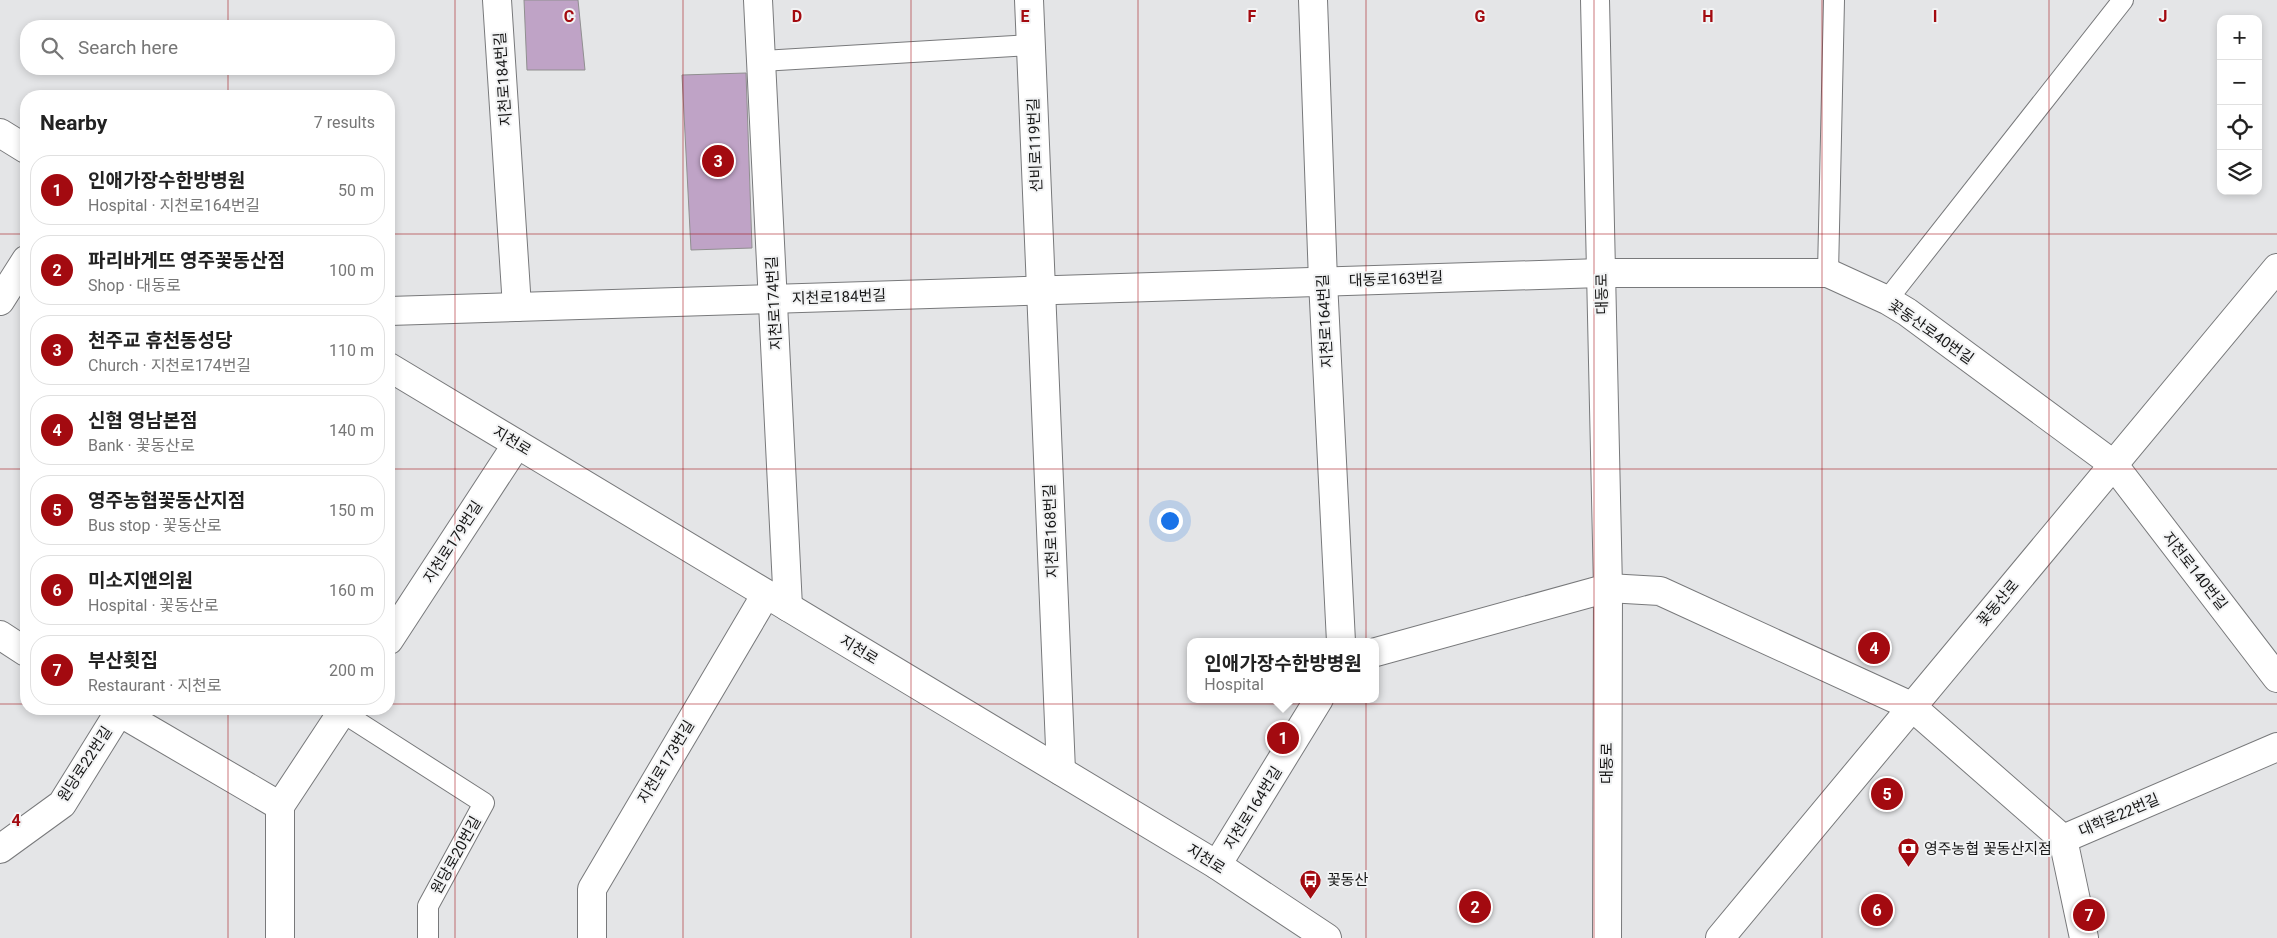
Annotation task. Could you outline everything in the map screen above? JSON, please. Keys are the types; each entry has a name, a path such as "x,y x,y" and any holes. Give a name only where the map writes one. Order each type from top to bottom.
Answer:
{"street":[{"name":"지천로184번길","path":"498,0 517,307"},
{"name":"지천로174번길","path":"758,0 774,299 777,600"},
{"name":"선비로119번길","path":"1029,0 1041,291"},
{"name":"지천로164번길","path":"1313,0 1323,282 1341,638"},
{"name":"대동로","path":"1595,0 1608,588 1607,938"},
{"path":"0,133 20,145"},
{"name":"꽃동산로","path":"1720,938 2277,268"},
{"path":"0,301 20,269"},
{"name":"대동로163번길","path":"1041,291 1601,272"},
{"name":"꽃동산로40번길","path":"1601,272 1828,273 1887,300 1907,312 2113,464"},
{"name":"지천로184번길","path":"395,311 1041,291"},
{"name":"지천로168번길","path":"1041,291 1061,771"},
{"name":"지천로","path":"395,371 1217,865 1327,938"},
{"name":"지천로179번길","path":"395,631 517,444"},
{"name":"지천로140번길","path":"2113,464 2277,678"},
{"path":"1379,651 1608,588"},
{"name":"대학로22번길","path":"1608,588 1660,590 1911,706 2063,839 2277,747"},
{"name":"지천로173번길","path":"592,938 592,889 777,600"},
{"path":"0,634 20,648"},
{"name":"지천로164번길","path":"1217,865 1317,703"},
{"name":"원당로22번길","path":"0,849 62,804 115,715"},
{"path":"126,715 280,806"},
{"path":"280,938 280,806 340,715"},
{"path":"2063,839 2084,938"}],"lane":[{"path":"1828,273 1834,0"},
{"path":"1887,300 2123,0"},
{"path":"761,61 1031,45"},
{"name":"원당로20번길","path":"351,715 484,803 428,906 428,938"}],"building":[{"path":"524,0 578,0 585,70 527,70"},
{"path":"746,73 752,248 691,250 682,75"}],"place":[{"name":"천주교 휴천동성당","path":"718,161"},
{"name":"신협 영남본점","path":"1874,648"},
{"name":"인애가장수한방병원","path":"1283,738"},
{"name":"영주농협꽃동산지점","path":"1887,794"},
{"name":"영주농협 꽃동산지점","path":"1908,868"},
{"name":"꽃동산","path":"1311,899"},
{"name":"파리바게뜨 영주꽃동산점","path":"1475,907"},
{"name":"미소지앤의원","path":"1877,910"},
{"name":"부산횟집","path":"2089,915"}]}
